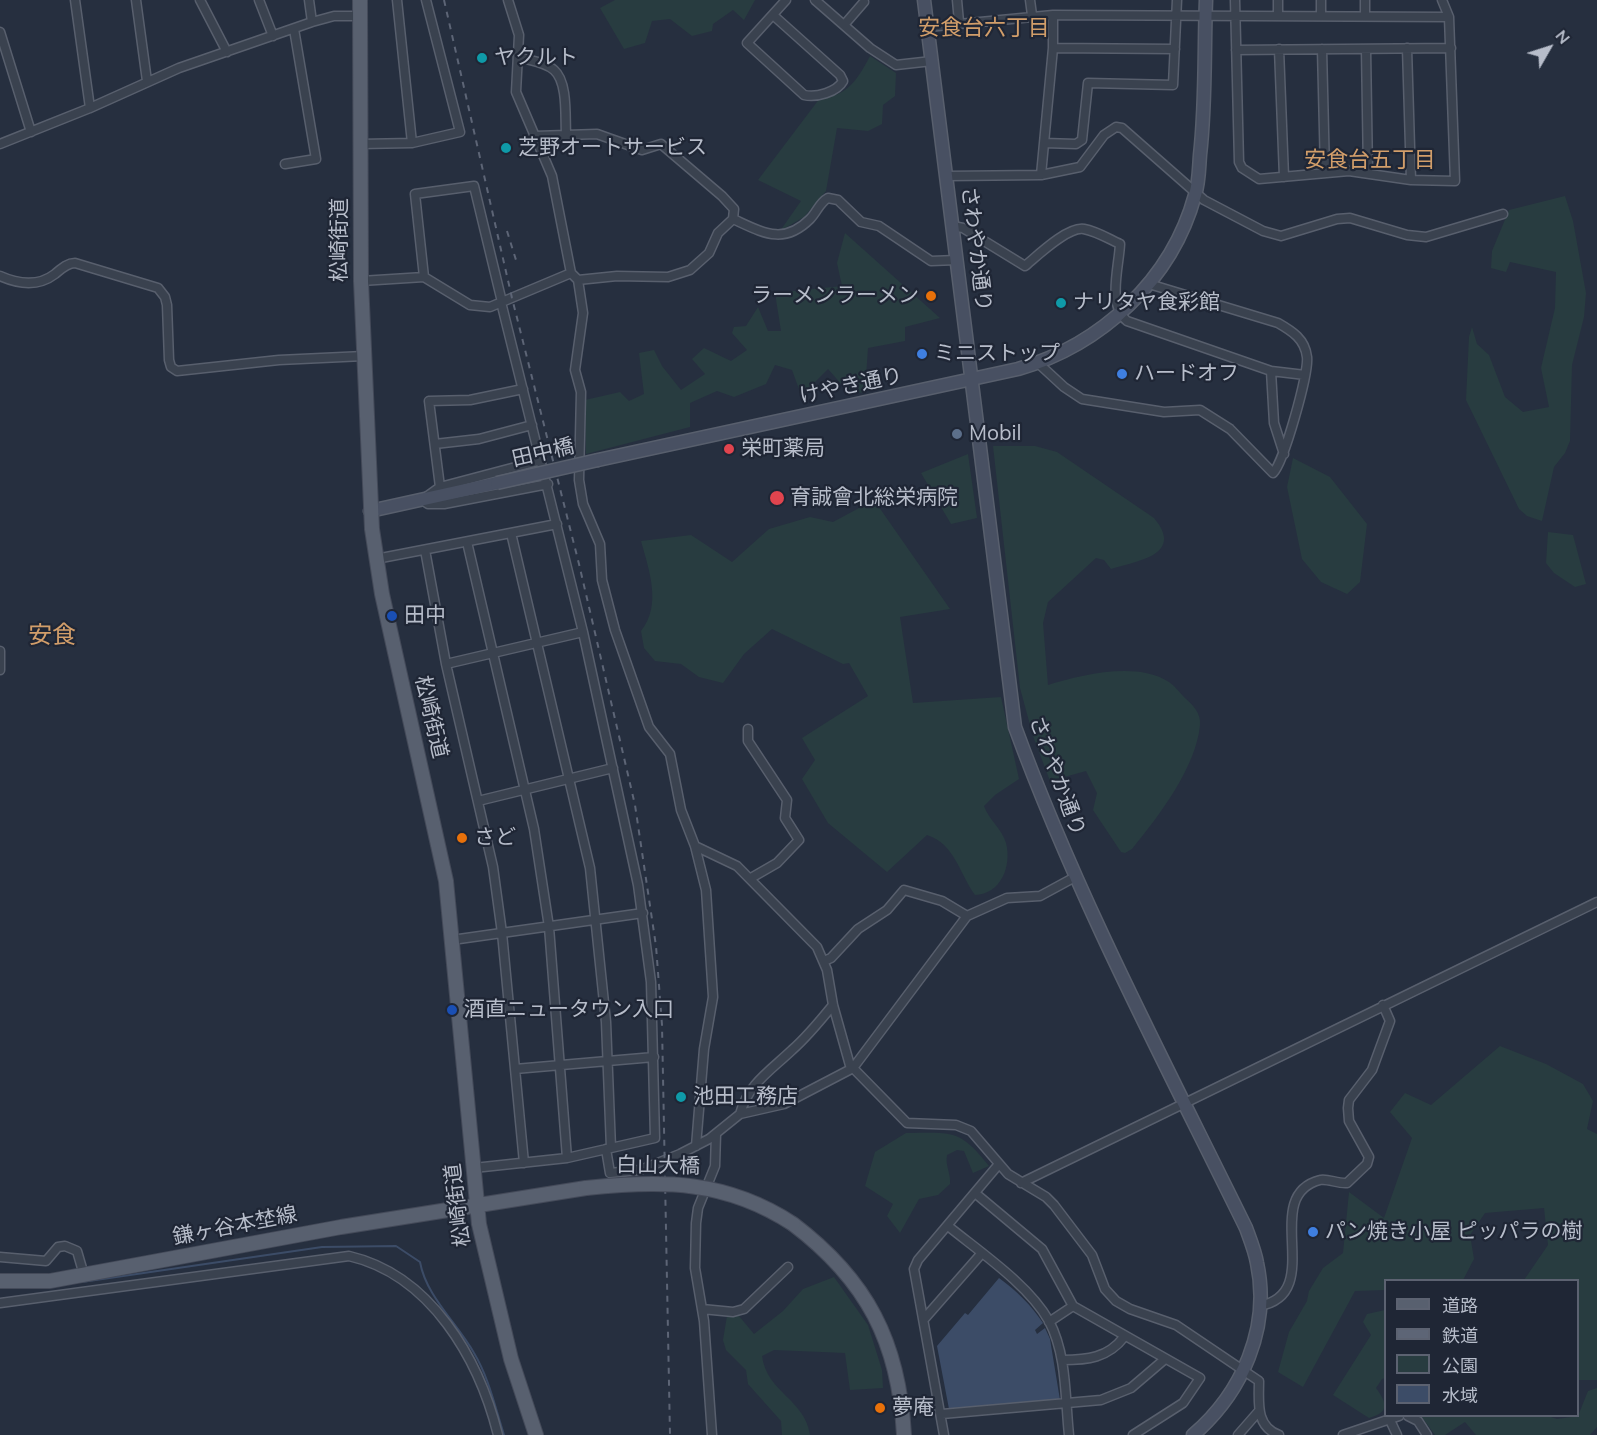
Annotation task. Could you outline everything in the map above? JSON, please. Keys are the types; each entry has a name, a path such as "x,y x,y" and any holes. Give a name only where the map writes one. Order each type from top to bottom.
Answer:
{"main road":[{"name":"松崎街道","path":"360,0 361,281 370,511 376,559 440,847 452,940 477,1205 489,1272 511,1359 536,1435"},
{"name":"白山大橋","path":"477,1205 586,1188 632,1184 692,1185 746,1199 793,1224 831,1255 868,1303 888,1345 897,1381 904,1435"},
{"name":"鎌ヶ谷本埜線","path":"0,1281 50,1281 477,1205"}],"street":[{"path":"75,0 90,108"},
{"path":"136,0 147,81"},
{"path":"200,0 227,51"},
{"path":"259,0 273,36"},
{"path":"309,0 312,22"},
{"path":"397,0 412,142"},
{"path":"361,144 412,142 460,132 426,0"},
{"path":"508,0 519,35 516,92 552,176 571,273 578,280 583,313 575,370 581,392 579,480 583,504 600,544 602,580 615,630 649,727 670,754 681,810 695,846 706,890 713,997 704,1049 696,1146"},
{"path":"773,15 840,75 843,81 837,89 810,97 804,95 747,44 786,0"},
{"path":"815,0 870,48 896,65 932,61"},
{"name":"さわやか通り","path":"924,0 1015,727 1041,799 1075,877 1246,1228 1257,1263 1259,1306 1257,1335 1245,1369 1217,1412 1193,1435"},
{"path":"957,0 959,22"},
{"path":"1030,0 1032,15"},
{"path":"1044,143 1076,144 1082,140 1088,83 1173,85 1177,0"},
{"name":"けやき通り","path":"598,460 972,380 1038,363 1072,347 1120,315 1149,284 1169,257 1196,194 1206,84 1206,0"},
{"path":"1235,0 1239,162 1242,168 1259,179 1325,172 1368,173 1411,180 1455,181 1449,17 1442,0"},
{"path":"1278,0 1278,16"},
{"path":"1321,0 1321,16"},
{"path":"1365,0 1365,16"},
{"path":"844,26 864,2"},
{"path":"928,27 1032,15 1449,17"},
{"path":"1041,175 1053,48 1053,15"},
{"path":"0,144 90,108 147,81 227,51 334,16 361,16"},
{"path":"285,164 316,159 294,29"},
{"path":"0,32 31,132"},
{"path":"1053,48 1175,49"},
{"path":"1407,48 1411,180"},
{"path":"1236,50 1451,48"},
{"path":"1322,49 1325,172"},
{"path":"1366,49 1368,173"},
{"path":"1279,50 1284,177"},
{"path":"518,57 553,69 558,75 561,83 566,134"},
{"path":"947,176 1041,175 1080,167 1104,135 1116,127 1122,128 1196,194 1263,231 1281,236 1336,219 1350,218 1407,236 1426,237 1444,234 1503,214"},
{"path":"536,136 597,134 642,150 661,144 734,209 733,219 718,233 709,253 699,264 683,273 668,277 617,276 578,280"},
{"path":"424,277 415,194 474,186 583,632 643,913 651,982 655,1138 567,1158 474,1168"},
{"path":"733,219 769,235 781,236 809,220 821,202 828,198 838,201 861,222 879,226 931,261 957,260"},
{"path":"953,226 963,228 1025,266 1055,242 1083,228 1119,244 1115,305 1120,315 1138,326 1271,371 1305,375"},
{"path":"0,276 12,281 36,282 50,278 70,263 75,263 158,288 165,297 167,305 169,360 171,367 177,371 279,360 364,356"},
{"path":"361,281 424,277 470,305 490,307 571,273"},
{"path":"1038,363 1064,387 1082,399 1164,412 1200,410 1230,429 1273,473 1279,467 1284,454 1305,375 1308,358 1304,345 1295,333 1278,323 1149,284"},
{"path":"1271,371 1274,423 1284,454"},
{"path":"440,487 429,401 478,398 523,389"},
{"path":"435,444 479,439 532,425"},
{"path":"370,511 422,500 440,487 542,460"},
{"name":"田中橋","path":"422,500 598,460"},
{"path":"422,500 428,504 444,504 548,484"},
{"path":"376,559 558,524"},
{"path":"511,533 590,868 608,1062 610,1173 640,1170 696,1146 716,1134 740,1114 784,1104 829,1078 852,1068 967,916 1007,898 1040,896 1075,877"},
{"path":"467,542 524,790 549,927 567,1158"},
{"path":"425,550 447,664 493,867 502,933 524,1163"},
{"path":"447,664 583,632"},
{"path":"0,651 0,670"},
{"path":"748,729 748,741 787,800 785,818 799,840 777,863 752,878"},
{"path":"478,801 613,768"},
{"path":"695,846 726,859 752,878 805,931 824,961 833,1005 852,1068 907,1124 965,1128 979,1139 999,1164 1021,1183 1046,1197 1054,1206 1092,1255 1102,1283 1116,1301 1130,1309 1176,1325 1245,1369 1259,1381 1259,1411 1266,1428 1280,1435"},
{"path":"824,961 831,958 858,929 888,909 904,890 942,901 967,916"},
{"path":"1021,1183 1597,902"},
{"path":"452,940 643,913"},
{"path":"740,1114 747,1093 756,1081 792,1050 833,1005"},
{"path":"1259,1306 1274,1303 1284,1294 1290,1284 1291,1213 1306,1186 1322,1179 1347,1184 1367,1164 1369,1157 1349,1121 1348,1107 1349,1100 1372,1070 1390,1021 1383,1005"},
{"path":"515,1069 654,1057"},
{"path":"712,1435 702,1309 695,1268 698,1208 715,1166 716,1134"},
{"path":"945,1435 925,1318 914,1269 918,1260 999,1164"},
{"path":"975,1193 1042,1249 1073,1305 1124,1337 1200,1378 1183,1403 1133,1435"},
{"path":"948,1226 1026,1292 1049,1322 1062,1360 1069,1435"},
{"path":"0,1257 46,1261 58,1247 65,1246 77,1251 84,1275"},
{"path":"925,1318 981,1253"},
{"path":"0,1303 349,1256 362,1259 396,1275 417,1289 448,1326 472,1363 498,1435"},
{"path":"702,1309 733,1312 744,1309 788,1267"},
{"path":"1049,1322 1073,1305"},
{"path":"1062,1360 1096,1358 1113,1349 1124,1337"},
{"path":"942,1414 1101,1400 1131,1388 1165,1359"},
{"path":"1238,1435 1259,1411"},
{"path":"1343,1435 1394,1417"},
{"path":"1410,1417 1418,1421 1427,1435"},
{"path":"1389,1418 1397,1435"}],"green space":[{"path":"615,0 755,0 744,20 733,10 713,24 712,31 692,36 670,19 652,21 645,43 624,49 600,8"},
{"path":"870,56 896,73 895,96 883,105 882,124 868,131 837,128 826,191 804,217 780,231 801,201 758,180 820,98 830,97 845,90 857,78"},
{"path":"1565,196 1573,221 1586,293 1584,317 1572,365 1570,441 1565,453 1554,467 1542,521 1527,516 1519,509 1466,400 1469,337 1472,327 1477,344 1489,355 1505,397 1523,412 1549,407 1541,368 1555,308 1556,272 1510,262 1506,272 1491,268 1492,251 1509,210"},
{"path":"845,233 940,318 905,327 905,341 868,348 865,392 850,394 828,369 809,388 800,392 792,370 775,365 766,384 734,397 717,391 690,403 690,427 586,454 585,400 620,392 629,401 644,394 639,353 654,350 662,366 681,390 705,374 692,359 704,348 731,361 747,350 732,333 734,327 746,326 758,307 768,331 781,331 775,293 842,286 837,263"},
{"path":"993,446 1035,446 1057,452 1154,518 1162,530 1164,540 1161,548 1144,559 1111,569 1104,560 1096,558 1048,602 1043,623 1048,685 1092,674 1141,672 1156,676 1171,684 1194,706 1198,713 1200,725 1197,741 1184,775 1153,822 1132,849 1125,853 1121,852 1093,810 1097,793 1086,771 1050,781 1033,736 1020,688"},
{"path":"968,454 977,518 951,524 921,473"},
{"path":"1293,458 1330,477 1367,524 1360,582 1347,594 1321,582 1302,559 1287,487"},
{"path":"874,500 950,609 900,617 913,703 1001,697 1019,779 995,795 984,806 1004,838 1007,861 1006,869 998,884 992,890 984,893 975,895 950,852 936,839 927,835 887,872 828,823 802,779 815,760 802,738 868,696 849,663 843,664 772,629 744,654 723,683 699,677 681,664 655,661 644,648 641,631 651,610 652,587 641,541 691,535 732,562 769,529 810,517 833,522"},
{"path":"1548,532 1573,535 1586,584 1575,587 1554,573 1546,563"},
{"path":"1500,1046 1546,1064 1583,1084 1593,1101 1587,1129 1597,1134 1597,1380 1579,1380 1579,1279 1525,1279 1548,1245 1544,1208 1485,1213 1470,1235 1474,1259 1464,1279 1384,1279 1384,1290 1355,1291 1303,1387 1278,1372 1289,1332 1307,1301 1309,1291 1323,1268 1343,1253 1349,1192 1384,1218 1412,1138 1390,1112 1405,1093 1431,1105"},
{"path":"906,1133 954,1135 970,1145 989,1166 973,1173 964,1151 957,1150 947,1155 950,1184 938,1195 919,1199 900,1233 887,1216 893,1204 865,1186 875,1152"},
{"path":"834,1277 868,1325 882,1370 883,1388 850,1390 845,1353 774,1350 762,1356 765,1369 778,1388 801,1413 810,1435 782,1435 781,1421 748,1384 746,1370 726,1350 723,1340 727,1316 739,1316 754,1334 783,1311 803,1289"},
{"path":"1384,1310 1384,1378 1376,1388 1384,1402 1384,1410 1369,1418 1333,1395 1371,1335 1363,1322 1367,1314"},
{"path":"1597,1388 1597,1427 1590,1435 1476,1435 1465,1422 1445,1435 1435,1435 1422,1417 1551,1417 1557,1419 1579,1417 1588,1391"}],"water":[{"path":"999,1278 1034,1310 1043,1323 1035,1330 1037,1334 1045,1328 1050,1339 1060,1400 949,1409 937,1346 965,1313 968,1315"}],"waterway":[{"path":"82,1282 322,1247 396,1246 420,1262 423,1274 435,1298 474,1353 488,1383 504,1435"}],"railway":[{"path":"444,0 512,298 579,564 635,805 656,946 662,1025 670,1435"},
{"path":"507,231 516,260"}],"place":[{"name":"ヤクルト","path":"482,58"},
{"name":"芝野オートサービス","path":"506,148"},
{"name":"ラーメンラーメン","path":"931,296"},
{"name":"ナリタヤ食彩館","path":"1061,303"},
{"name":"ミニストップ","path":"922,354"},
{"name":"ハードオフ","path":"1122,374"},
{"name":"Mobil","path":"957,434"},
{"name":"栄町薬局","path":"729,449"},
{"name":"育誠會北総栄病院","path":"777,498"},
{"name":"田中","path":"392,616"},
{"name":"さど","path":"462,838"},
{"name":"酒直ニュータウン入口","path":"452,1010"},
{"name":"池田工務店","path":"681,1097"},
{"name":"パン焼き小屋 ピッパラの樹","path":"1313,1232"},
{"name":"夢庵","path":"880,1408"}],"district":[{"name":"安食台六丁目","path":"984,28"},
{"name":"安食台五丁目","path":"1370,160"},
{"name":"安食","path":"52,636"}]}
